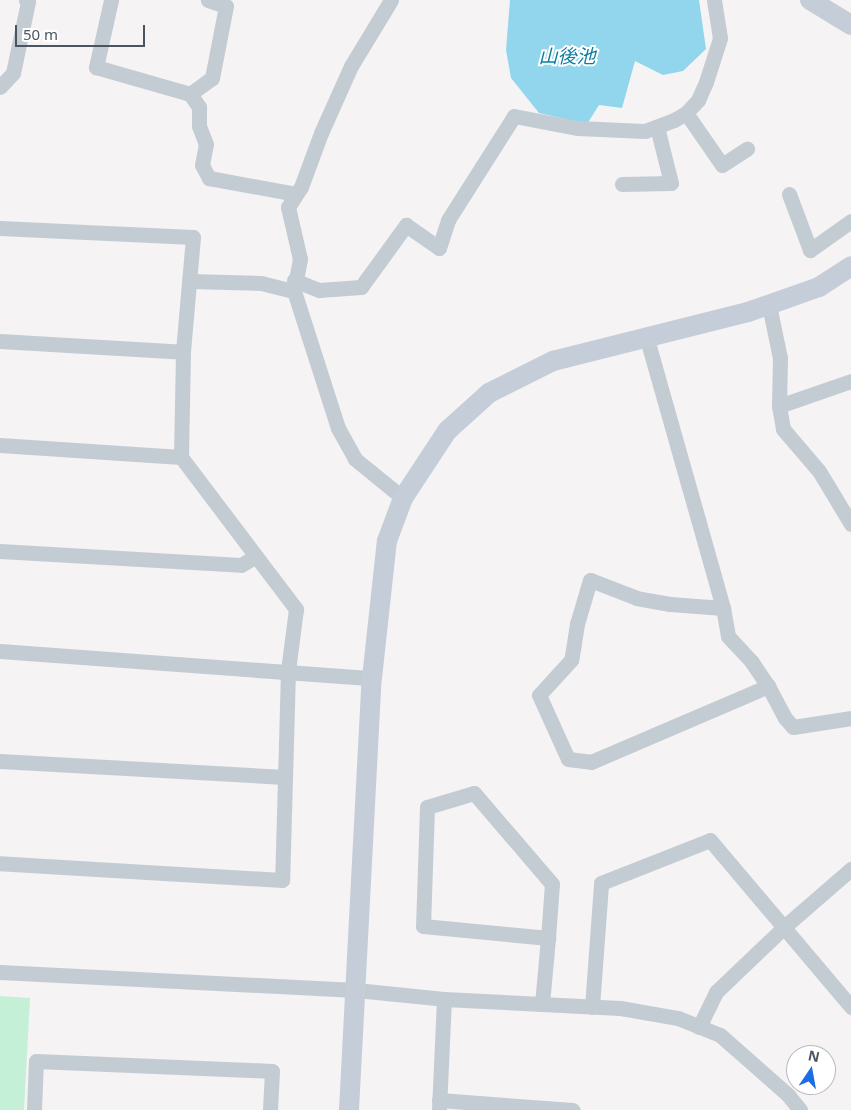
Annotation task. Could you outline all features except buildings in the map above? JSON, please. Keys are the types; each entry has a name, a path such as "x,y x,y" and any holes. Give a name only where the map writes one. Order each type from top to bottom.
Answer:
{"street":[{"path":"0,87 13,73 28,2 26,0"},
{"path":"111,0 96,67 190,94 199,107 199,126 206,144 202,165 208,178 296,194"},
{"path":"190,94 212,78 214,69 226,6 208,0"},
{"path":"391,0 351,66 296,194 288,207 300,259 294,286 338,428 355,459 403,498"},
{"path":"189,281 261,283 319,290 361,287 406,225 439,248 448,220 514,116 596,130 644,131 686,113 698,100 720,38 714,0"},
{"path":"810,0 850,23"},
{"path":"686,113 722,165 747,149"},
{"path":"622,184 671,183 657,127"},
{"path":"789,194 810,250 851,221"},
{"path":"0,228 193,237 183,352 181,457 296,610 288,671 282,880 0,862"},
{"path":"349,1110 372,678 387,542 403,498 447,431 489,393 553,361 647,339 769,305 820,287 851,266"},
{"path":"769,305 780,358 779,406 783,429 819,471 851,524"},
{"path":"647,339 723,608 728,636 752,662 768,686 785,718 793,727 851,718"},
{"path":"0,341 183,352"},
{"path":"779,406 851,381"},
{"path":"0,445 181,457"},
{"path":"0,551 241,565 256,556"},
{"path":"723,608 670,604 637,598 590,580 577,624 571,660 539,695 568,759 591,762 768,686"},
{"path":"0,651 372,678"},
{"path":"0,761 285,777"},
{"path":"542,1004 548,938 552,884 474,793 427,807 423,926 548,938"},
{"path":"592,1006 600,883 710,840 851,1007"},
{"path":"699,1027 716,992 784,927 851,869"},
{"path":"0,972 356,990 444,998 592,1006 620,1008 678,1018 720,1035 788,1095 800,1110"},
{"path":"444,998 439,1105 573,1110"},
{"path":"34,1110 36,1061 272,1071 270,1110"}],"green space":[{"path":"0,996 30,998 24,1110 0,1110"}],"water":[{"name":"山後池","path":"510,0 699,0 706,49 683,71 663,75 635,61 622,108 599,105 587,124 539,113 511,78 506,50"}]}
